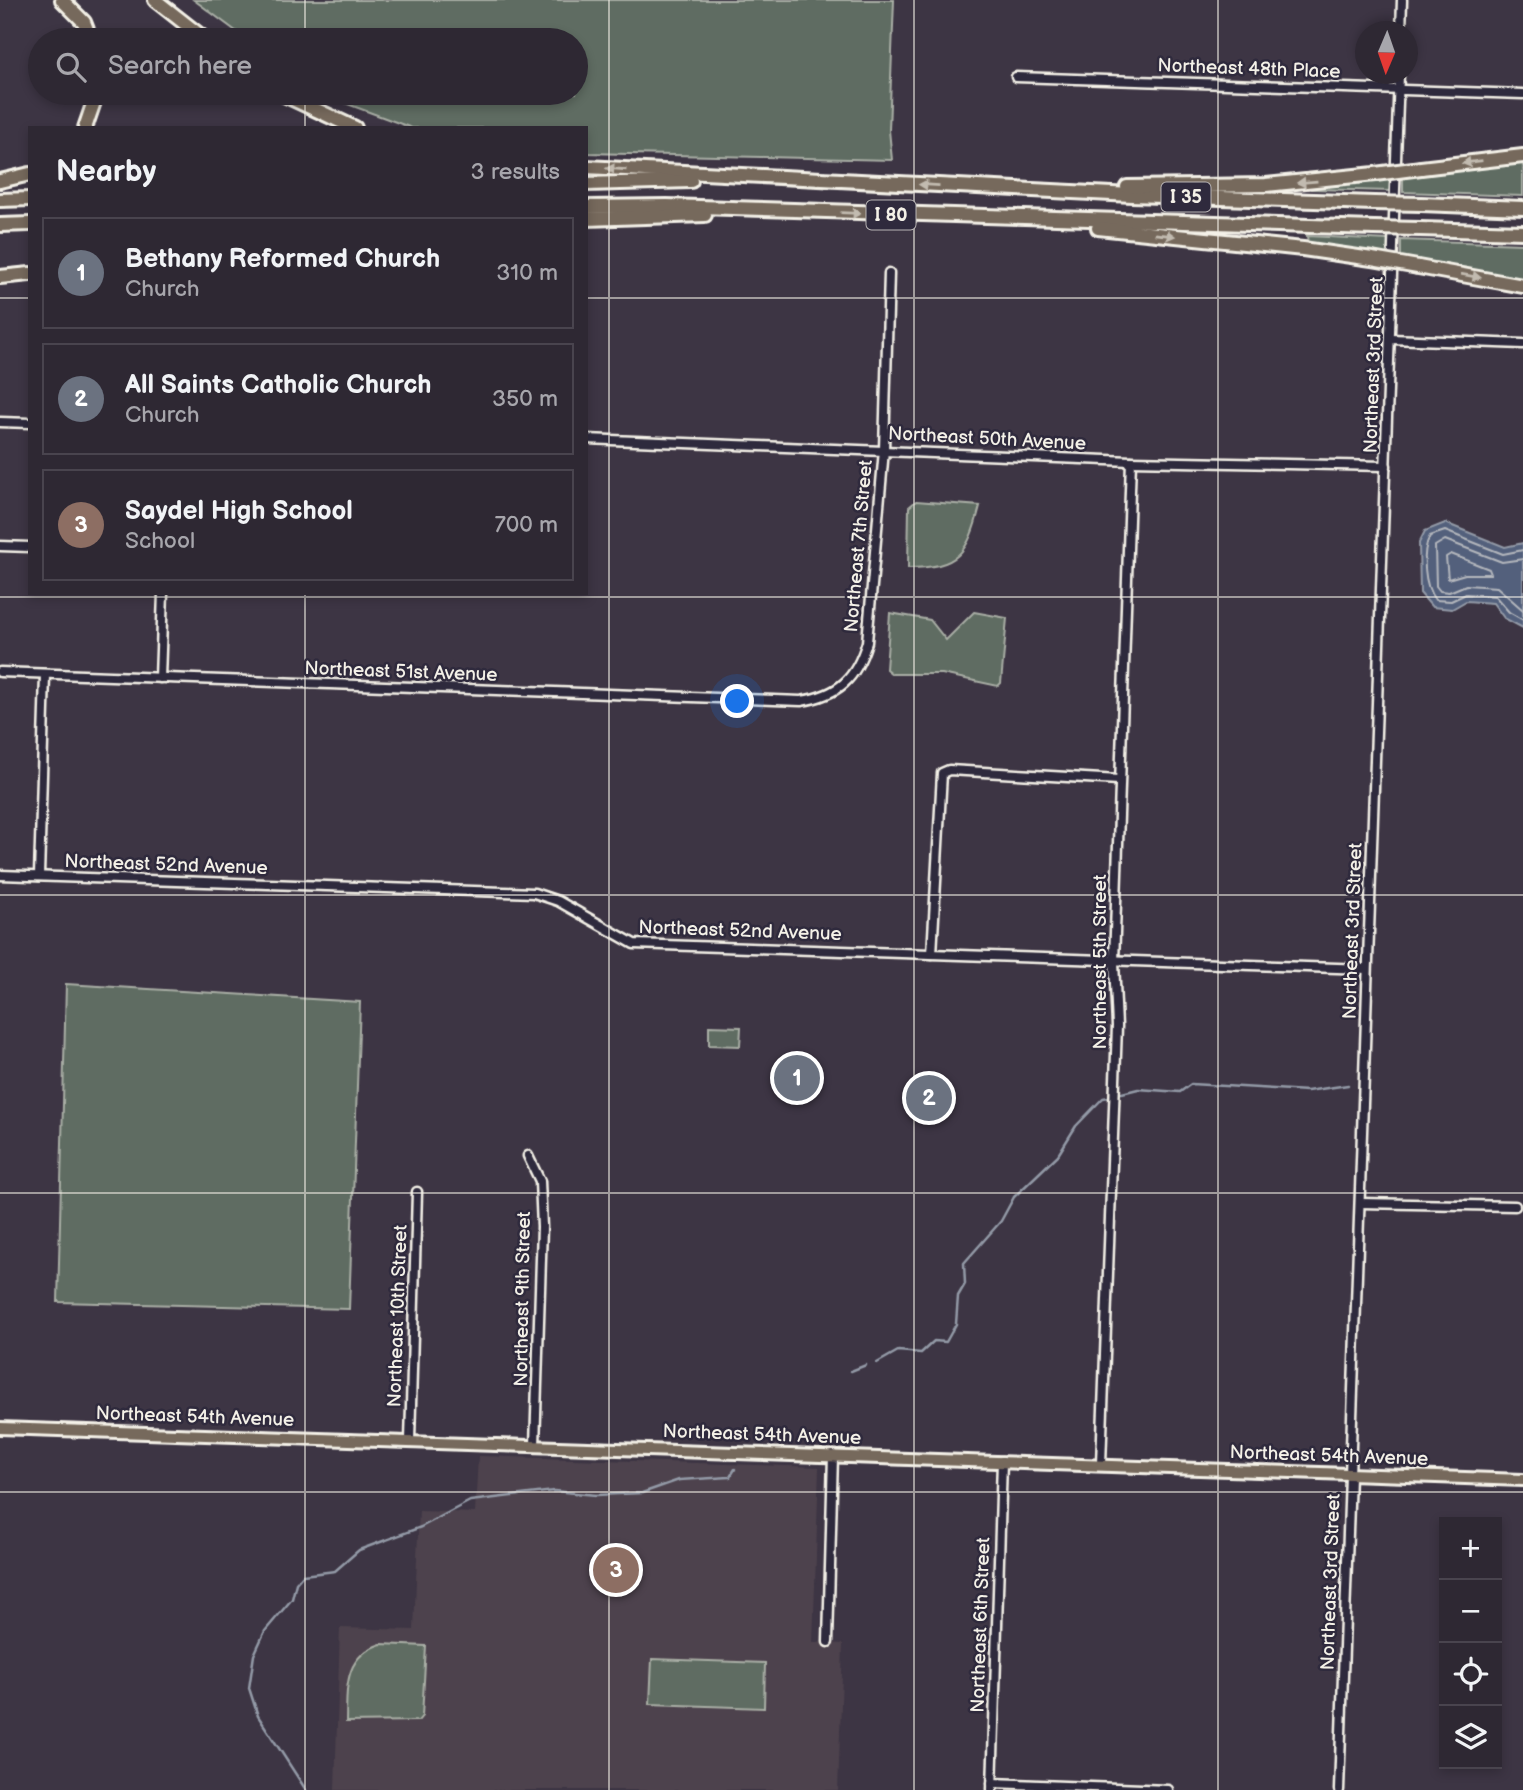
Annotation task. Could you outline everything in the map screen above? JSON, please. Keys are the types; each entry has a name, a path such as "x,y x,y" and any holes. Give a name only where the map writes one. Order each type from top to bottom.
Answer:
{"highway":[{"path":"62,0 86,28"},
{"path":"155,0 191,28"},
{"path":"86,126 93,105"},
{"path":"306,105 351,126"},
{"path":"997,188 1266,185 1523,156"},
{"path":"588,167 782,178"},
{"path":"0,181 28,174"},
{"name":"I 35","path":"588,184 782,178 1523,208"},
{"path":"0,200 28,199"},
{"name":"I 80","path":"588,206 1523,232"},
{"path":"588,219 783,211"},
{"path":"1000,219 1303,249 1523,286"},
{"path":"0,225 28,224"},
{"path":"0,277 28,274"}],"main road":[{"name":"Northeast 54th Avenue","path":"0,1428 1523,1480"}],"street":[{"path":"1401,21 1402,0"},
{"name":"Northeast 48th Place","path":"1016,77 1523,94"},
{"name":"Northeast 3rd Street","path":"1339,1790 1399,84"},
{"name":"Northeast 7th Street","path":"801,701 835,692 850,678 862,658 868,633 884,450 889,273"},
{"path":"1391,339 1523,344"},
{"path":"0,422 28,423"},
{"name":"Northeast 50th Avenue","path":"588,439 1131,461 1386,466"},
{"name":"Northeast 5th Street","path":"1101,1464 1117,1026 1114,962 1131,461"},
{"path":"0,546 28,547"},
{"path":"160,678 163,595"},
{"name":"Northeast 51st Avenue","path":"0,672 801,701"},
{"path":"39,876 45,675"},
{"path":"932,954 942,773 949,770 1119,780"},
{"name":"Northeast 52nd Avenue","path":"0,875 534,893 558,901 634,944 1367,969"},
{"name":"Northeast 9th Street","path":"528,1156 540,1181 542,1227 535,1446"},
{"name":"Northeast 10th Street","path":"410,1441 417,1192"},
{"path":"1360,1203 1515,1206"},
{"path":"828,1642 833,1455"},
{"name":"Northeast 6th Street","path":"992,1787 1002,1461"},
{"path":"992,1787 1168,1790"}],"shaded area":[{"path":"478,1456 819,1467 813,1642 843,1644 838,1790 335,1790 340,1628 414,1630 419,1511 475,1513"}],"green space":[{"path":"194,0 894,0 889,130 892,160 588,153 588,126 407,126 350,105 588,105 588,28 232,28"},
{"path":"1523,161 1523,196 1403,192 1403,176"},
{"path":"1392,177 1392,191 1311,189 1310,186"},
{"path":"1307,236 1389,240 1388,257 1308,244"},
{"path":"1401,240 1523,244 1523,281 1401,259"},
{"path":"916,501 980,506 965,547 950,561 939,565 908,568 909,507"},
{"path":"974,612 1007,618 1001,683 998,686 942,674 892,674 886,669 890,613 930,620 946,640"},
{"path":"66,984 360,1002 349,1309 58,1302"},
{"path":"709,1026 741,1027 740,1046 709,1045"},
{"path":"381,1644 426,1646 422,1716 418,1721 346,1722 347,1686 353,1665 369,1649"},
{"path":"652,1659 765,1663 764,1708 650,1704"}],"water":[{"path":"1445,523 1505,547 1523,543 1523,628 1504,618 1493,603 1466,601 1452,609 1432,607 1420,593 1419,543 1425,531"}],"waterway":[{"path":"1122,1093 1138,1089 1180,1092 1191,1084 1307,1091 1348,1085"},
{"path":"877,1363 898,1351 921,1353 934,1341 946,1342 956,1324 958,1296 965,1284 964,1263 1001,1221 1014,1197 1058,1155 1076,1126 1103,1098 1109,1097"},
{"path":"851,1371 866,1365"},
{"path":"306,1790 258,1716 249,1688 254,1655 265,1631 292,1599 296,1583 303,1575 335,1571 359,1550 421,1527 470,1501 554,1491 596,1495 642,1493 679,1480 730,1477 735,1469"}],"place":[{"name":"Bethany Reformed Church","path":"797,1078"},
{"name":"All Saints Catholic Church","path":"929,1098"},
{"name":"Saydel High School","path":"616,1570"}]}
